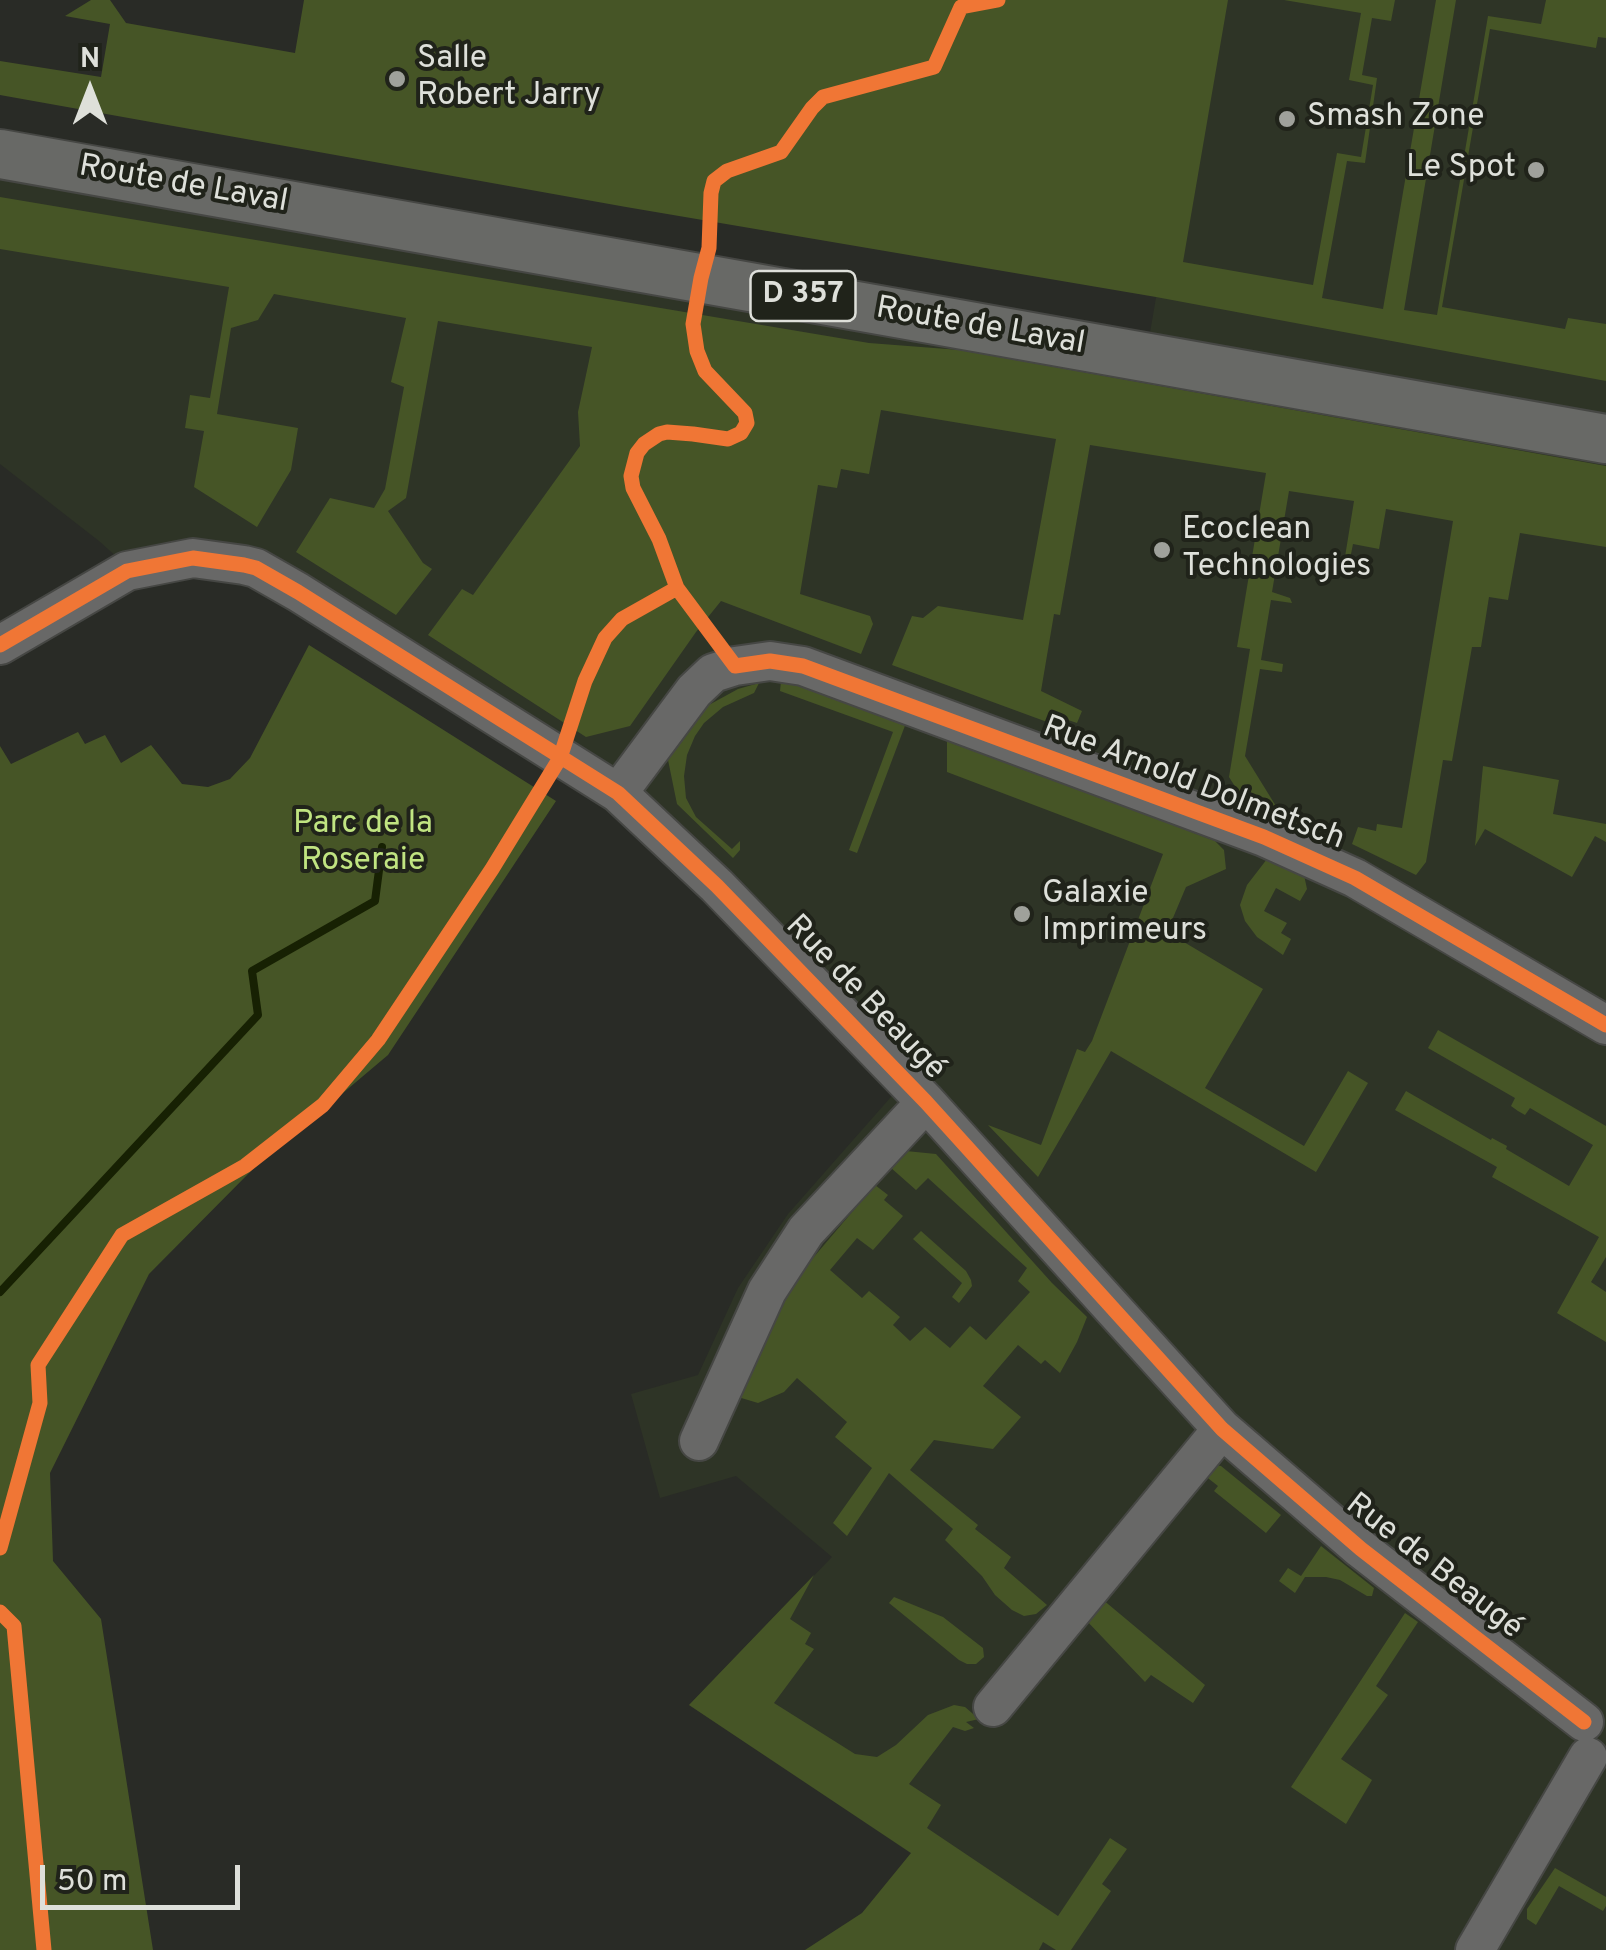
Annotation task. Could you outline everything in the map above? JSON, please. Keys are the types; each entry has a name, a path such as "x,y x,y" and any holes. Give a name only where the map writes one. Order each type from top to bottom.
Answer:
{"main road":[{"name":"Route de Laval","path":"0,154 1606,439"}],"street":[{"name":"Rue de Beaugé","path":"0,645 127,571 192,558 256,568 618,794 723,892 926,1102 1222,1429 1361,1550 1596,1738"},
{"name":"Rue Arnold Dolmetsch","path":"618,794 694,691 713,674 770,661 802,666 1264,837 1355,878 1606,1025"},
{"path":"699,1441 767,1291 796,1246 926,1102"},
{"path":"993,1707 1222,1429"},
{"path":"1475,1950 1596,1738"}],"shaded area":[{"path":"1207,0 1606,0 1606,1950 1039,1950 1042,1941 689,1705 832,1557 736,1476 660,1498 631,1394 698,1375 738,1288 788,1214 905,1081 669,839 267,574 119,559 0,464 0,154 1146,356"}],"green space":[{"path":"91,0 110,0 126,23 295,53 304,0 1228,0 1183,262 1313,285 1337,153 1361,157 1373,85 1349,80 1361,13 1284,0 1395,0 1391,21 1372,18 1362,75 1377,78 1365,163 1347,161 1322,298 1383,309 1436,0 1456,0 1404,310 1437,315 1488,16 1541,24 1546,0 1606,0 1606,38 1598,37 1596,48 1490,29 1442,307 1565,329 1568,318 1606,324 1606,381 1156,297 0,95 0,61 101,77 110,24 65,16"},
{"path":"0,197 869,343 960,350 1606,466 1606,547 1520,533 1508,600 1489,597 1481,647 1472,647 1452,761 1443,760 1426,862 1416,875 1352,844 1358,827 1376,831 1377,824 1402,828 1453,521 1386,509 1379,549 1353,544 1348,569 1328,566 1322,560 1344,563 1354,501 1289,491 1272,592 1290,598 1292,603 1271,600 1261,660 1283,664 1282,672 1260,669 1245,756 1279,811 1258,823 1229,777 1250,649 1237,647 1266,473 1090,445 1060,615 1054,614 1041,691 1082,711 1077,723 1062,718 1058,726 892,665 912,616 923,618 938,606 1023,620 1056,439 881,410 869,474 841,469 837,488 818,485 800,594 870,616 873,624 861,654 721,601 630,726 586,737 428,635 462,589 473,595 580,446 578,412 592,347 438,321 406,498 388,511 423,563 432,569 396,615 296,552 330,498 374,508 385,489 404,387 391,382 406,318 274,294 258,320 231,328 217,414 298,428 291,470 257,527 194,487 204,431 185,428 190,395 210,398 229,287 0,249"},
{"name":"Parc de la Roseraie","path":"309,645 556,801 388,1055 253,1169 149,1274 50,1473 53,1561 101,1619 153,1950 0,1950 0,746 11,764 78,732 85,744 105,735 121,763 151,745 182,784 208,787 230,779 250,758"},
{"path":"781,681 809,686 906,723 857,853 849,850 893,732 780,691"},
{"path":"759,683 754,693 723,707 704,723 687,755 686,798 696,817 732,849 740,841 740,850 733,858 677,804 667,755 707,706 738,689"},
{"path":"947,739 1215,841 1224,850 1226,869 1186,887 1167,932 1263,989 1205,1088 1304,1146 1348,1071 1368,1083 1316,1172 1111,1051 1038,1177 988,1125 1041,1145 1077,1049 1085,1052 1092,1041 1163,854 947,772"},
{"path":"1483,766 1559,780 1553,814 1606,824 1606,842 1595,836 1572,877 1485,829 1475,846"},
{"path":"1267,859 1304,875 1307,889 1300,901 1276,888 1264,911 1287,923 1281,933 1291,939 1283,955 1257,937 1245,921 1240,905 1247,885"},
{"path":"1438,1030 1606,1126 1606,1257 1591,1282 1606,1292 1606,1342 1557,1313 1599,1237 1492,1177 1497,1167 1395,1110 1406,1091 1507,1146 1506,1149 1569,1186 1593,1145 1530,1108 1525,1115 1518,1111 1511,1106 1515,1098 1428,1048"},
{"path":"906,1151 936,1154 1087,1317 1060,1373 1045,1360 1041,1364 1018,1345 983,1386 1021,1417 993,1449 934,1440 910,1470 1011,1557 1004,1568 1047,1605 1036,1614 1024,1616 995,1595 982,1576 945,1540 953,1529 889,1473 847,1536 833,1523 872,1468 835,1437 847,1422 797,1378 784,1392 758,1403 738,1397 807,1265 875,1185 888,1195 884,1200 903,1216 873,1250 857,1238 830,1270 862,1298 869,1291 900,1317 893,1325 910,1341 925,1327 950,1348 970,1326 986,1340 1030,1292 1018,1281 1027,1268 928,1178 916,1190 890,1167"},
{"path":"921,1231 971,1280 972,1286 959,1303 952,1297 962,1283 913,1239"},
{"path":"1215,1465 1281,1515 1266,1533 1214,1491 1218,1486 1204,1475"},
{"path":"1321,1546 1374,1588 1372,1596 1326,1577 1305,1577 1295,1593 1279,1581 1288,1568 1301,1576"},
{"path":"814,1575 790,1619 811,1633 805,1644 814,1649 774,1703 855,1754 877,1757 928,1715 954,1705 965,1707 979,1719 966,1722 974,1728 965,1731 953,1727 909,1784 941,1805 927,1828 1058,1916 1110,1838 1127,1849 1102,1884 1111,1891 1071,1950 1056,1950 1043,1942 1039,1950 805,1950 862,1913 911,1853 689,1705"},
{"path":"894,1597 943,1617 983,1648 984,1657 976,1664 959,1660 889,1603"},
{"path":"1102,1599 1205,1685 1193,1703 1151,1675 1145,1682 1085,1619"},
{"path":"1405,1613 1418,1622 1376,1686 1388,1695 1341,1759 1372,1780 1346,1824 1291,1787"},
{"path":"1555,1868 1606,1897 1603,1911 1559,1886 1536,1925 1527,1919 1527,1909"}],"waterway":[{"path":"0,1292 258,1015 252,971 375,901 382,847"}],"cycle path":[{"path":"998,0 961,7 934,67 823,97 781,152 727,171 714,181 709,248 693,324 705,371 745,413 747,423 741,433 728,439 659,434 637,453 631,476 677,588 735,666 770,661 803,666 1264,837 1355,878 1606,1025"},
{"path":"0,645 127,571 193,558 244,565 298,592 618,793 717,886 926,1102 1222,1429 1361,1549 1584,1722"},
{"path":"0,1548 40,1403 38,1365 122,1235 245,1166 323,1105 378,1040 492,869 560,758 585,681 605,638 622,619 677,588"},
{"path":"0,1612 14,1626 44,1950"}],"place":[{"name":"Salle Robert Jarry","path":"397,79"},
{"name":"Smash Zone","path":"1287,119"},
{"name":"Le Spot","path":"1536,170"},
{"name":"Ecoclean Technologies","path":"1162,550"},
{"name":"Galaxie Imprimeurs","path":"1022,914"}]}
